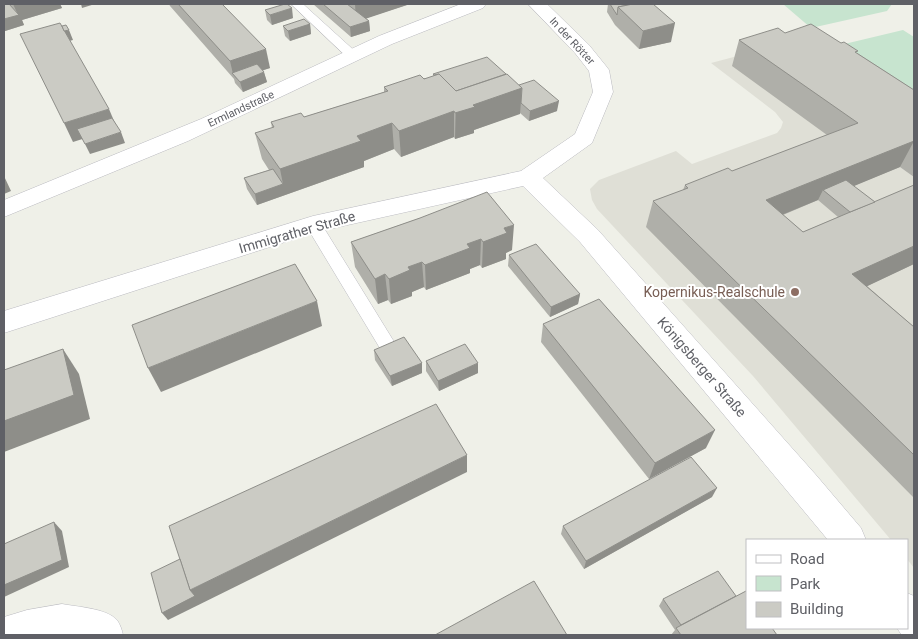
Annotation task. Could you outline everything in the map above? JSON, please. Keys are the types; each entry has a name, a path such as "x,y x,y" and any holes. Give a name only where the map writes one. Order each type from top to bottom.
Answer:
{"street":[{"name":"Ermlandstraße","path":"4,209 238,111 448,13 477,4"},
{"name":"In der Rötter","path":"537,4 599,70 603,92 584,138"},
{"name":"Immigrather Straße","path":"4,322 312,224 528,178 584,138"},
{"name":"Königsberger Straße","path":"528,178 589,236 804,485 848,539"},
{"path":"5,635 27,628 62,622 100,630 105,635"}],"lane":[{"path":"297,4 353,56"},
{"path":"312,224 387,345"}],"shaded area":[{"name":"Kopernikus-Realschule","path":"795,41 914,109 914,568 908,560 908,539 890,539 753,376 597,209 592,200 590,189 599,180 676,151 692,164 777,133 783,122 775,112 711,63"}],"green space":[{"path":"783,4 892,4 887,11 811,28"},
{"path":"903,30 914,37 914,95 836,46"}],"building":[{"path":"4,4 9,4 19,15 4,19"},
{"path":"178,4 222,4 266,49 230,61"},
{"path":"285,4 292,8 270,15 265,10"},
{"path":"323,4 347,4 369,21 350,27"},
{"path":"610,4 633,4 618,7 617,15"},
{"path":"633,4 653,4 675,23 643,31 618,7"},
{"path":"304,19 310,24 288,31 283,26"},
{"path":"60,23 109,109 64,123 20,34"},
{"path":"811,24 841,43 844,42 858,51 855,52 914,90 914,141 766,200 803,232 914,185 914,246 852,274 914,327 914,455 653,201 688,188 685,185 728,168 732,171 858,123 739,40 778,28 785,33"},
{"path":"66,25 69,30 64,31 62,26"},
{"path":"487,57 506,74 456,91 439,74 433,74"},
{"path":"257,64 264,72 240,82 232,73"},
{"path":"439,74 456,91 507,74 522,88 473,105 475,107 455,113 454,111 399,131 392,123 357,136 361,141 280,169 255,133 274,127 271,122 301,113 304,117 388,91 384,87 420,75 424,79"},
{"path":"534,80 559,101 530,111 521,103 522,88 519,85"},
{"path":"112,118 121,132 85,144 77,129"},
{"path":"273,169 283,184 255,194 244,178"},
{"path":"846,180 875,202 850,212 823,190"},
{"path":"487,192 514,225 504,228 507,233 483,242 481,239 467,244 470,248 425,265 422,262 408,267 410,270 389,279 385,274 375,279 351,242 420,218"},
{"path":"536,244 580,294 551,307 509,255"},
{"path":"295,264 317,301 148,368 132,325"},
{"path":"599,299 715,430 655,463 543,324"},
{"path":"404,337 422,363 390,376 374,350"},
{"path":"465,344 478,363 438,381 426,361"},
{"path":"63,349 74,395 4,421 4,370"},
{"path":"436,404 467,455 190,590 169,526"},
{"path":"691,457 717,488 586,561 563,526"},
{"path":"54,522 62,560 4,585 4,544"},
{"path":"180,559 190,590 195,596 162,613 151,573"},
{"path":"718,571 736,596 681,625 663,599"},
{"path":"534,581 567,635 435,635"},
{"path":"746,591 746,629 773,629 777,635 681,635 676,628"}],"place":[{"name":"Kopernikus-Realschule","path":"795,292"}]}
